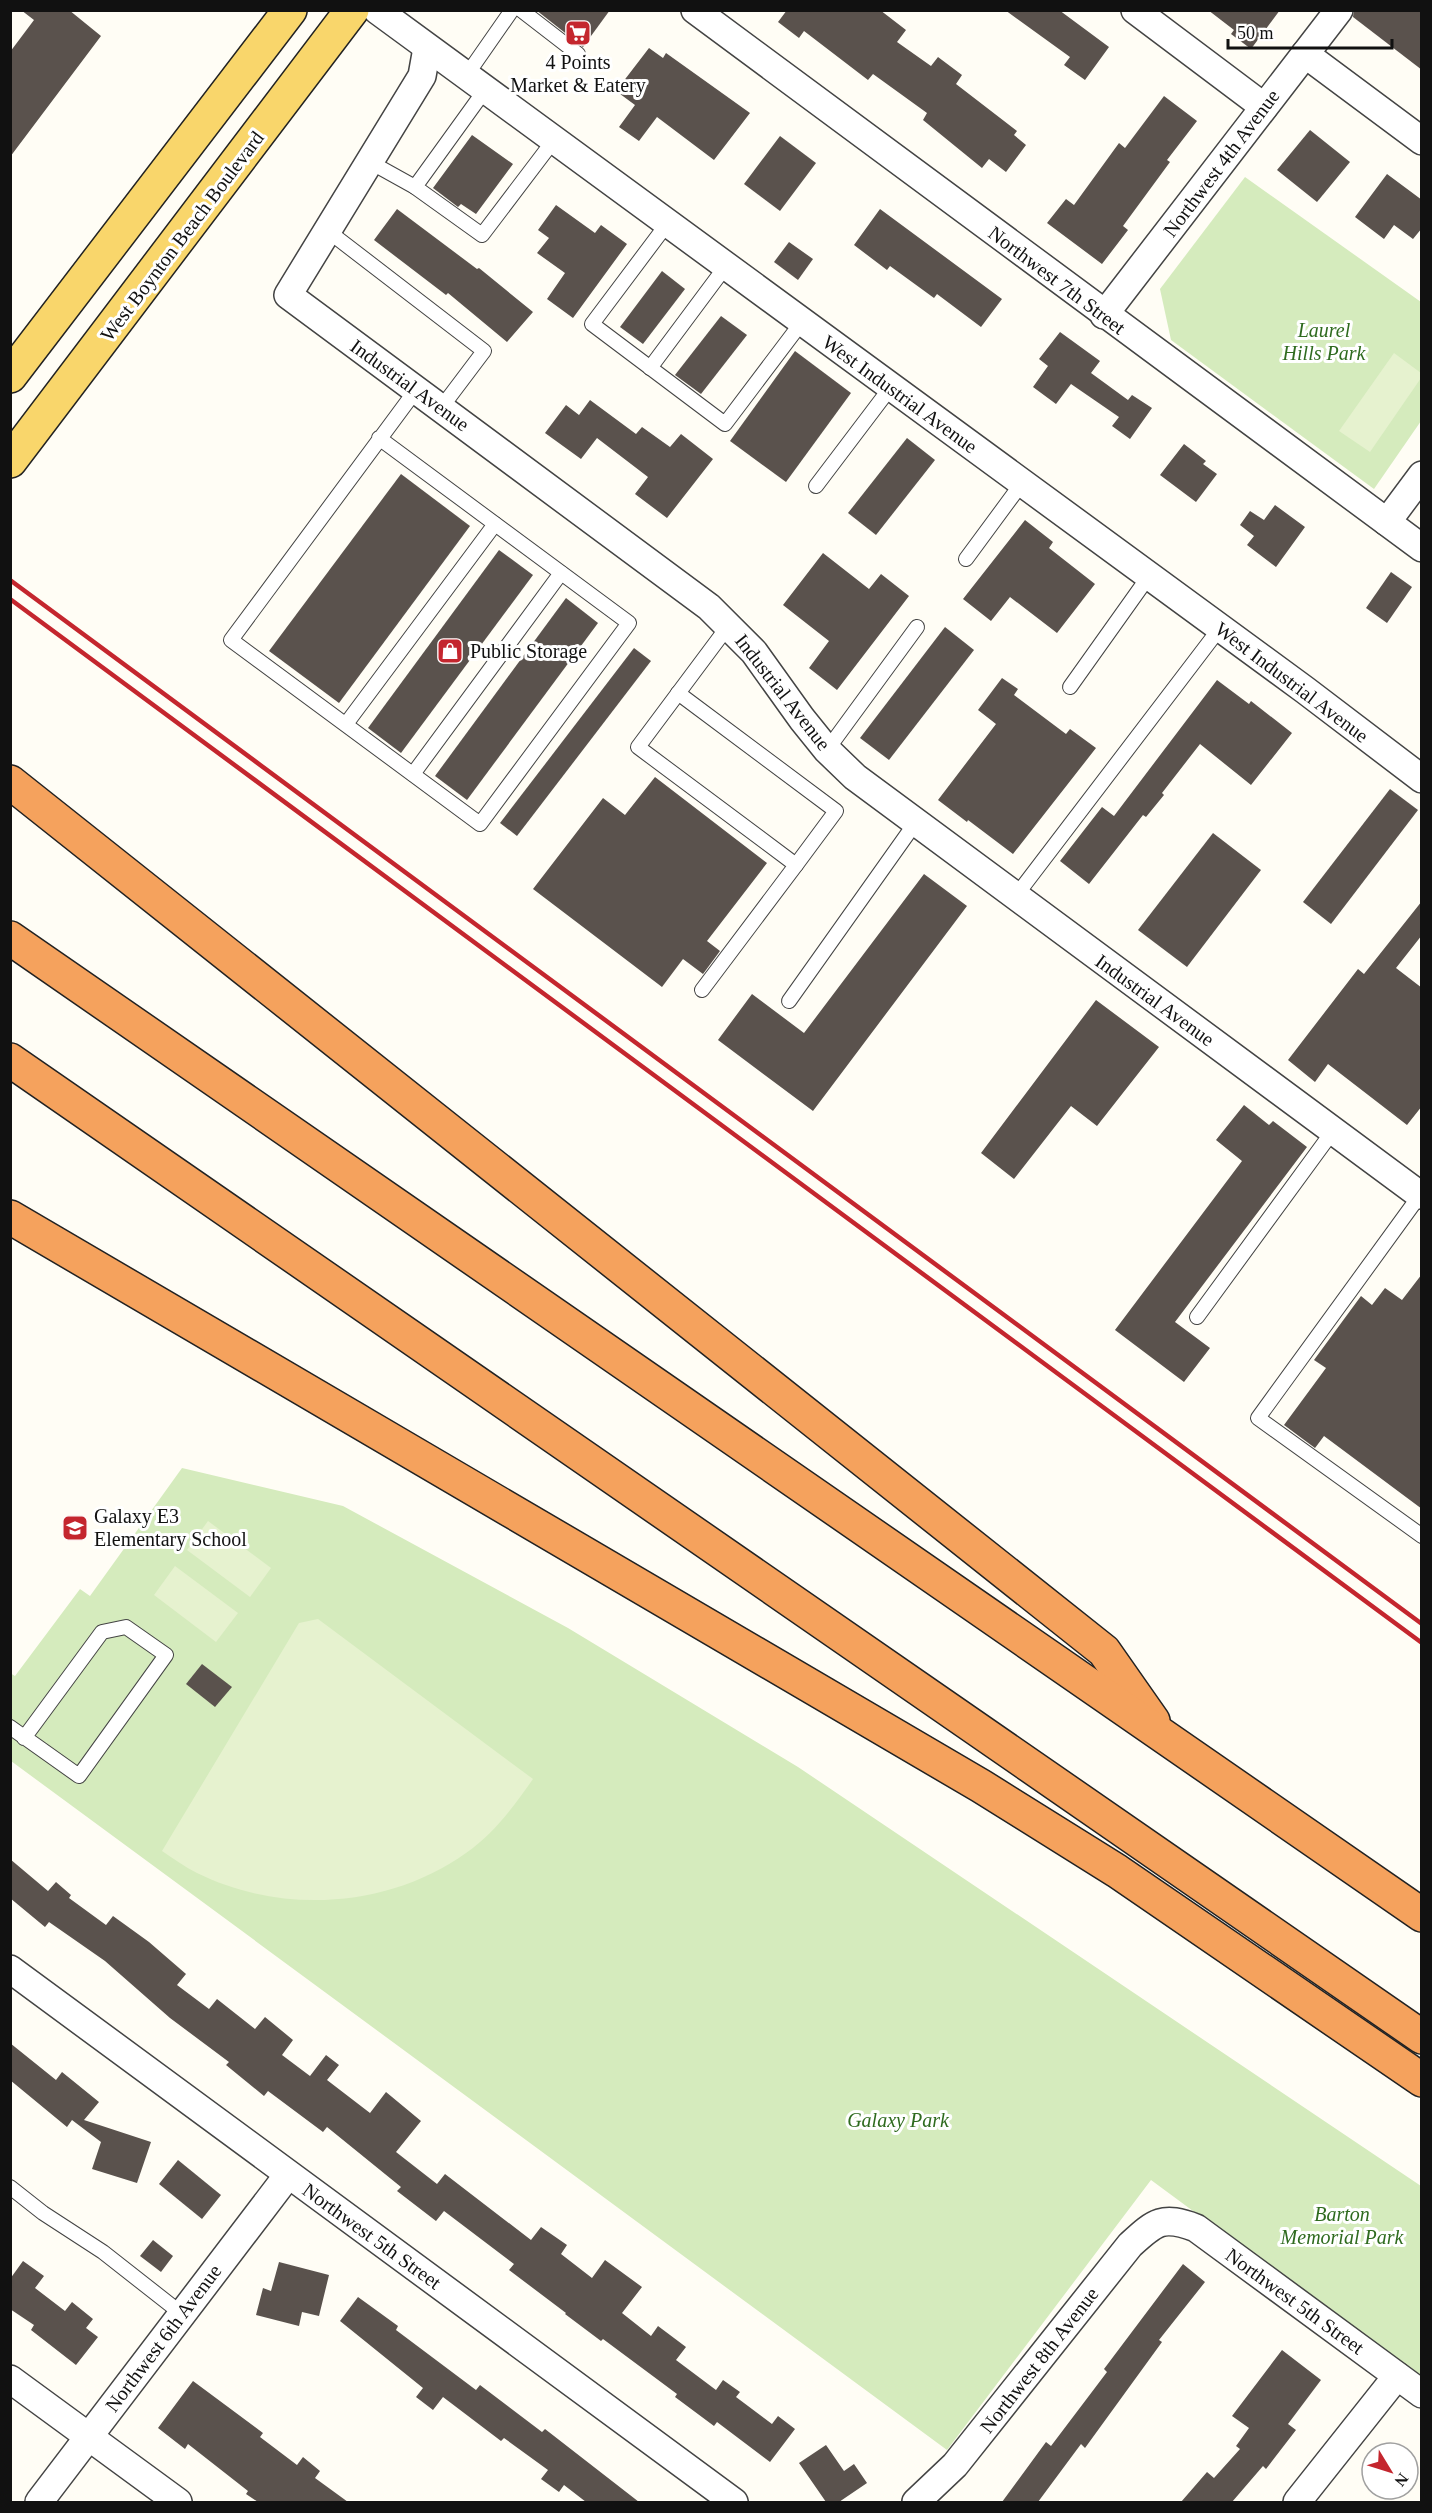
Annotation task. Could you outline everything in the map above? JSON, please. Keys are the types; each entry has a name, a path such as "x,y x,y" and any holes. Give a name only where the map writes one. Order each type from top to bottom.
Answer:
{"highway":[{"path":"10,782 1104,1651 1166,1739"},
{"path":"10,938 1422,1915"},
{"path":"10,1060 1422,2037"},
{"path":"10,1217 981,1786 1117,1871 1422,2080"}],"main road":[{"path":"10,376 290,10"},
{"name":"West Boynton Beach Boulevard","path":"10,461 352,10"}],"street":[{"name":"West Industrial Avenue","path":"377,10 1220,628 1422,780"},
{"name":"Northwest 7th Street","path":"695,10 1104,315 1422,548"},
{"path":"1135,10 1264,107"},
{"name":"Northwest 4th Avenue","path":"1104,315 1339,10"},
{"name":"Industrial Avenue","path":"428,48 422,76 288,295 709,607 754,651 826,750 855,777 1421,1196"},
{"path":"1305,54 1422,141"},
{"path":"1387,522 1422,474"},
{"name":"Northwest 5th Street","path":"10,1969 734,2502"},
{"name":"Northwest 6th Avenue","path":"39,2502 288,2175"},
{"name":"Northwest 5th Street","path":"1163,2221 1177,2220 1196,2228 1422,2394"},
{"name":"Northwest 8th Avenue","path":"916,2502 955,2465 1130,2245 1150,2226 1163,2221"},
{"path":"1297,2502 1397,2376"},
{"path":"10,2379 178,2502"}],"lane":[{"path":"415,187 476,83 512,10"},
{"path":"526,12 578,54"},
{"path":"370,162 415,187 482,235 554,140"},
{"path":"667,224 592,324 725,424 801,322"},
{"path":"328,231 484,351 441,408"},
{"path":"650,368 726,266"},
{"path":"816,486 891,387"},
{"path":"380,438 629,623 480,824 231,640 380,438 416,390"},
{"path":"966,559 1022,483"},
{"path":"346,724 495,524"},
{"path":"413,774 561,573"},
{"path":"1070,687 1149,576"},
{"path":"729,625 638,747 796,865"},
{"path":"826,750 917,627"},
{"path":"1015,897 1220,628"},
{"path":"678,693 836,811 702,990"},
{"path":"789,1001 916,822"},
{"path":"1197,1317 1333,1131"},
{"path":"1421,1196 1258,1418 1422,1536"},
{"path":"10,1727 24,1737 79,1776 166,1655 126,1627 102,1632 24,1737"},
{"path":"10,2187 103,2252 182,2314"}],"green space":[{"name":"Laurel Hills Park","path":"1245,177 1421,302 1421,421 1374,489 1171,340 1160,289"},
{"path":"1394,353 1421,373 1421,378 1370,452 1339,431"},
{"name":"Galaxy Park","path":"182,1468 343,1506 568,1628 798,1767 1421,2186 1421,2379 1151,2180 947,2450 11,1761 10,1673 15,1676 80,1589 90,1596"},
{"path":"208,1521 271,1568 250,1597 187,1550"},
{"path":"175,1566 238,1613 216,1642 154,1595"},
{"path":"318,1619 533,1779 503,1819 486,1837 466,1853 436,1871 403,1885 369,1895 299,1900 264,1895 230,1886 197,1873 162,1851 299,1623"}],"building":[{"path":"21,10 69,10 101,36 10,157 10,52 34,20"},
{"name":"4 Points Market & Eatery","path":"536,10 610,10 583,47"},
{"path":"787,10 880,10 906,30 897,42 931,66 938,57 962,75 956,84 1017,131 1014,135 1026,145 1006,172 989,159 982,168 923,120 927,113 873,74 868,80 804,31 799,38 778,22"},
{"path":"1005,10 1059,10 1109,47 1085,80 1064,65 1070,57"},
{"path":"1208,10 1280,10 1251,49 1231,34 1234,30"},
{"path":"1354,10 1422,10 1422,70 1353,17"},
{"path":"649,48 663,58 666,53 750,113 714,160 657,117 639,141 619,127 635,105 616,91"},
{"path":"1164,96 1197,121 1167,160 1170,162 1123,226 1128,230 1102,264 1047,223 1066,199 1074,205 1119,143 1125,148"},
{"path":"1310,130 1350,162 1317,202 1277,170"},
{"path":"472,135 513,164 476,214 461,204 458,207 433,188"},
{"path":"780,136 816,163 780,211 744,184"},
{"path":"1387,174 1422,200 1422,228 1413,239 1394,225 1384,239 1355,217"},
{"path":"556,205 595,233 601,225 627,244 573,318 547,299 565,273 537,253 549,238 538,230"},
{"path":"397,209 477,269 479,268 533,312 507,342 448,293 446,295 374,240"},
{"path":"880,209 1002,299 981,327 937,294 934,298 890,266 887,270 854,245"},
{"path":"789,242 813,259 798,280 774,262"},
{"path":"662,271 685,289 643,344 620,327"},
{"path":"721,316 747,335 701,394 675,375"},
{"path":"1060,332 1100,361 1091,373 1128,400 1132,395 1152,408 1130,439 1112,426 1119,417 1071,384 1056,404 1033,387 1048,366 1039,359"},
{"path":"795,351 851,393 786,482 730,441"},
{"path":"590,400 636,434 642,427 670,447 681,434 713,459 667,518 635,494 648,477 597,438 581,459 545,433 566,405 579,415"},
{"path":"907,438 935,460 876,535 848,513"},
{"path":"1184,444 1206,461 1203,464 1217,474 1196,502 1160,475"},
{"path":"401,474 470,526 339,703 269,651"},
{"path":"1275,505 1305,527 1276,567 1247,545 1254,536 1240,525 1250,511 1264,520"},
{"path":"1025,520 1053,542 1049,548 1095,584 1057,633 1010,597 991,621 963,599"},
{"name":"Public Storage","path":"499,550 533,575 401,753 368,728"},
{"path":"823,553 869,589 881,574 909,596 837,690 809,668 829,641 783,605"},
{"path":"1391,572 1412,587 1387,623 1366,608"},
{"path":"566,598 598,623 467,800 435,776"},
{"path":"945,627 974,650 889,760 860,738"},
{"path":"634,648 651,661 517,836 500,823"},
{"path":"1002,678 1018,689 1014,695 1066,734 1070,729 1096,748 1013,854 938,800 996,724 978,710"},
{"path":"1217,680 1249,704 1251,701 1292,733 1251,785 1200,744 1162,793 1164,795 1146,817 1143,815 1089,884 1060,861 1102,807 1114,816"},
{"path":"655,777 767,863 707,941 720,951 703,974 683,959 662,987 533,889 603,798 625,815"},
{"path":"1390,789 1418,810 1331,924 1303,902"},
{"path":"1213,833 1261,870 1187,967 1138,930"},
{"path":"924,874 967,906 813,1111 718,1040 752,994 804,1033"},
{"path":"1422,901 1422,935 1396,968 1422,988 1422,1106 1407,1125 1328,1064 1315,1082 1288,1060 1358,969 1364,974"},
{"path":"1096,1000 1159,1047 1097,1126 1071,1106 1014,1179 981,1153"},
{"path":"1244,1105 1269,1125 1273,1121 1307,1147 1175,1322 1210,1348 1184,1382 1115,1330 1242,1161 1216,1140"},
{"path":"1422,1274 1422,1509 1324,1436 1315,1448 1284,1425 1326,1368 1314,1360 1361,1296 1372,1305 1385,1288 1402,1300"},
{"path":"202,1664 232,1687 215,1707 186,1684"},
{"path":"10,1859 48,1891 56,1882 71,1895 69,1898 106,1925 113,1916 149,1942 186,1974 177,1985 209,2009 217,1999 255,2029 265,2017 293,2040 282,2055 310,2076 326,2055 339,2065 327,2080 370,2113 386,2092 421,2121 396,2152 437,2184 445,2174 531,2240 541,2227 567,2245 561,2254 592,2278 605,2260 642,2287 622,2313 651,2336 658,2326 686,2347 676,2360 716,2390 723,2380 740,2392 736,2397 772,2424 778,2416 795,2429 770,2462 717,2422 714,2426 675,2397 677,2394 565,2314 509,2270 514,2264 444,2211 436,2221 397,2191 401,2187 327,2127 323,2132 268,2091 264,2096 226,2065 229,2062 170,2018 105,1961 49,1922 45,1927 10,1898"},
{"path":"10,2043 56,2080 62,2072 99,2102 84,2120 151,2142 137,2183 92,2169 101,2142 72,2120 67,2127 10,2080"},
{"path":"178,2160 221,2195 202,2219 159,2184"},
{"path":"153,2240 173,2256 161,2272 140,2256"},
{"path":"23,2261 44,2276 35,2288 65,2311 72,2302 93,2319 86,2328 98,2337 76,2365 31,2330 34,2325 10,2309 10,2279"},
{"path":"279,2262 329,2275 319,2316 302,2312 299,2326 256,2315 263,2288 271,2291"},
{"path":"1183,2264 1205,2282 1159,2340 1162,2342 1085,2448 1081,2444 1038,2502 1002,2502 1046,2442 1051,2446 1107,2372 1104,2369"},
{"path":"358,2297 398,2326 396,2330 476,2390 480,2385 542,2432 545,2429 639,2502 586,2502 564,2485 559,2492 541,2479 548,2470 504,2438 501,2441 443,2397 433,2410 416,2397 423,2388 340,2321"},
{"path":"1282,2350 1321,2380 1288,2424 1296,2430 1266,2469 1263,2466 1232,2502 1181,2502 1207,2472 1214,2478 1240,2449 1236,2446 1249,2428 1232,2416"},
{"path":"193,2381 263,2433 260,2437 297,2465 303,2457 320,2471 315,2478 348,2502 258,2502 246,2494 248,2491 188,2444 185,2449 158,2428"},
{"path":"826,2445 844,2471 854,2464 867,2483 839,2502 826,2502 799,2463"}],"railway":[{"path":"10,580 1422,1624"},
{"path":"10,599 1422,1643"}],"place":[{"name":"4 Points Market & Eatery","path":"578,33"},
{"name":"Public Storage","path":"450,651"},
{"name":"Galaxy E3 Elementary School","path":"75,1528"}],"park label":[{"name":"Barton Memorial Park","path":"1342,2226"}]}
